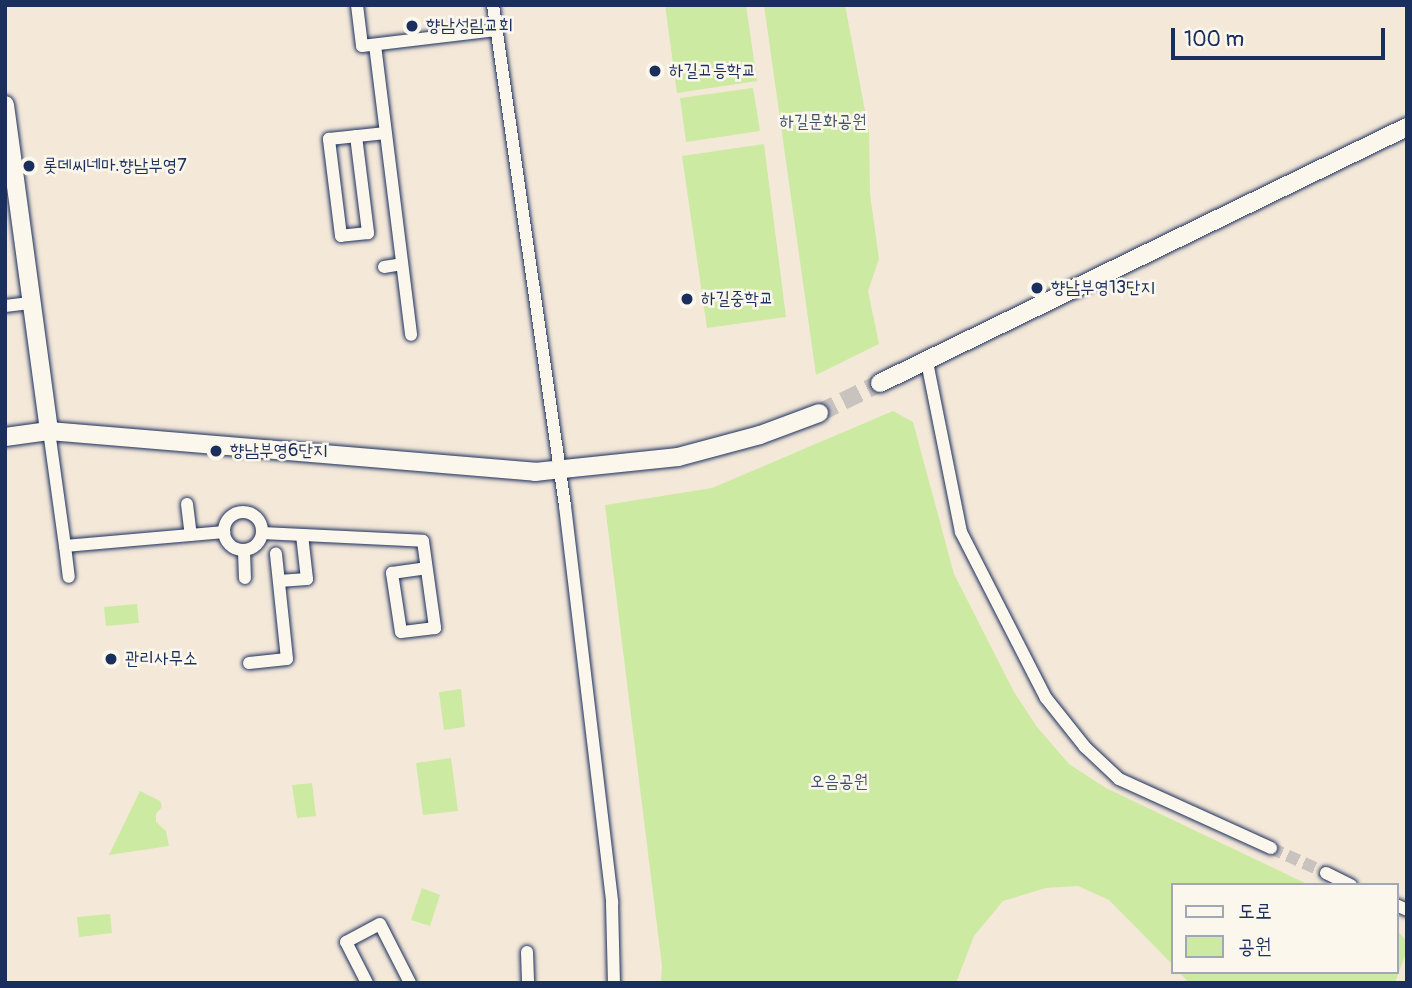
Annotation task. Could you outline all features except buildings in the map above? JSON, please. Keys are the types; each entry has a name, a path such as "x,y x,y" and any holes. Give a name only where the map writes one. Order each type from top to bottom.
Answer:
{"street":[{"path":"357,5 362,46 496,30"},
{"path":"493,5 558,470 612,903 614,983"},
{"path":"375,45 411,335"},
{"path":"5,105 69,577"},
{"path":"880,383 1407,127"},
{"path":"356,136 368,233 341,236 329,139 356,136 386,133"},
{"path":"384,267 402,264"},
{"path":"5,306 30,303"},
{"path":"927,362 961,532 1046,698 1085,747 1119,779 1271,848"},
{"path":"5,437 49,431 530,471 678,457 760,435 819,414"},
{"path":"187,504 191,535"},
{"path":"241,512 257,518 262,533 256,546 244,551 231,547 224,532 230,517 241,512"},
{"path":"65,546 224,532"},
{"path":"262,533 423,541 435,628 401,632 392,573 426,568"},
{"path":"279,581 307,579 302,535"},
{"path":"244,551 245,578"},
{"path":"249,663 287,659 276,554"},
{"path":"1326,873 1348,883"},
{"path":"367,983 342,941 380,924 410,983"},
{"path":"527,952 528,983"}],"green space":[{"path":"665,5 746,5 757,81 677,93"},
{"name":"하길문화공원","path":"764,5 845,5 869,132 870,194 879,259 868,291 879,344 816,375"},
{"path":"753,88 760,131 686,142 680,98"},
{"path":"764,144 786,317 707,328 682,156"},
{"name":"오음공원","path":"893,411 913,422 954,574 1014,692 1037,727 1069,764 1106,788 1305,883 1170,883 1170,962 1109,900 1078,886 1046,888 1003,901 974,936 956,983 661,983 662,966 605,505 712,488"},
{"path":"137,604 139,623 106,626 104,607"},
{"path":"461,689 465,727 444,730 439,692"},
{"path":"451,758 458,811 423,815 416,763"},
{"path":"312,783 316,816 297,818 292,785"},
{"path":"140,791 160,801 162,807 156,814 156,822 166,831 169,846 109,855"},
{"path":"422,888 440,895 430,926 411,920"},
{"path":"110,914 112,933 79,937 77,917"},
{"path":"1398,931 1407,942 1407,950 1395,983 1189,983 1181,974 1398,974"}],"tunnel":[{"path":"819,413 880,383"},
{"path":"1271,848 1326,873"}],"place":[{"name":"향남성림교회","path":"412,26"},
{"name":"하길고등학교","path":"655,71"},
{"name":"롯데씨네마.향남부영7","path":"29,166"},
{"name":"향남부영13단지","path":"1037,288"},
{"name":"하길중학교","path":"687,299"},
{"name":"향남부영6단지","path":"216,451"},
{"name":"관리사무소","path":"111,659"}]}
